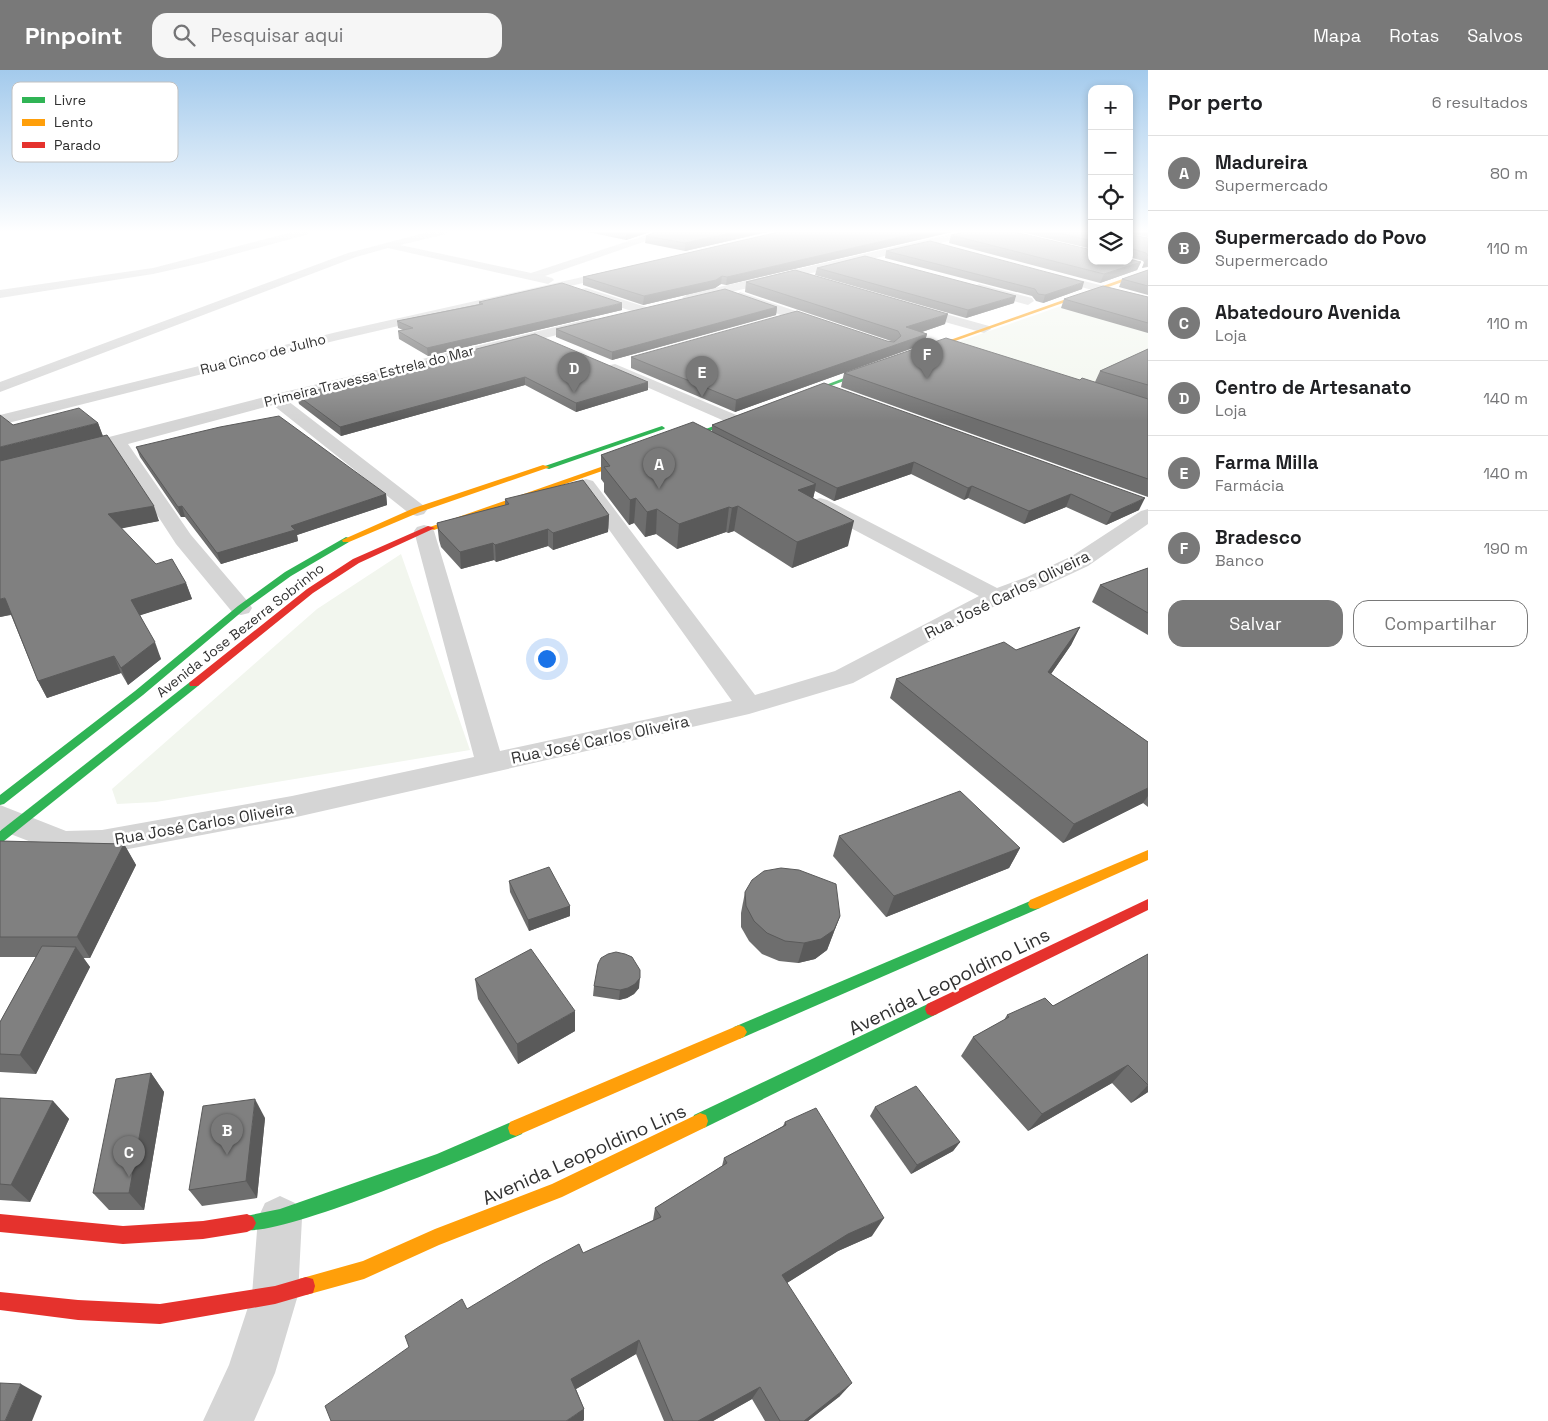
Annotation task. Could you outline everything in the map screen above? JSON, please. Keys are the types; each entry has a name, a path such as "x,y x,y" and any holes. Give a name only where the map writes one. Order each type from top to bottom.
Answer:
{"main road":[{"path":"1004,309 1045,295"},
{"path":"945,336 981,323 1076,295"},
{"path":"911,355 945,336 962,323"},
{"path":"787,400 893,361"},
{"name":"Avenida Jose Bezerra Sobrinho","path":"0,801 139,693 242,608 288,574 350,538 581,478 712,410 727,405"},
{"name":"Avenida Jose Bezerra Sobrinho","path":"5,826 310,591 420,520 686,425 735,420 761,410"},
{"name":"Avenida Leopoldino Lins","path":"0,1223 123,1235 203,1230 280,1218 438,1162 1148,854"},
{"name":"Avenida Leopoldino Lins","path":"0,1301 78,1310 160,1314 275,1295 364,1270 435,1238 556,1191 1148,904"}],"street":[{"path":"0,387 245,295"},
{"path":"337,336 469,295"},
{"name":"Rua Cinco de Julho","path":"0,420 337,336 519,295"},
{"name":"Primeira Travessa Estrela do Mar","path":"0,470 276,399 646,309 598,295"},
{"path":"677,301 701,295"},
{"path":"737,295 833,328"},
{"path":"1021,295 1036,298"},
{"path":"1126,295 1148,301"},
{"path":"896,304 962,323 981,323"},
{"path":"768,323 796,315"},
{"path":"537,336 562,346"},
{"path":"945,336 971,352"},
{"path":"631,362 608,366 735,420"},
{"path":"822,387 850,397"},
{"path":"276,399 420,520 490,763"},
{"path":"686,425 717,449"},
{"path":"118,441 182,538 205,568 242,608"},
{"path":"581,478 749,706"},
{"path":"805,496 996,596"},
{"name":"Rua José Carlos Oliveira","path":"5,826 64,843 102,842 292,807 749,706 844,678 996,596 1035,582 1080,561 1145,508"},
{"path":"228,1421 252,1373 275,1295 280,1218"}],"shaded area":[{"path":"1092,295 1114,295 1148,303 1148,405 955,343"},
{"path":"401,554 470,750 156,802 117,804 112,789 317,609"}],"building":[{"path":"509,295 598,295 622,303 427,348 398,331 413,328 397,321 483,304 479,302"},
{"path":"699,295 742,295 777,307 612,352 556,329"},
{"path":"786,295 882,295 948,314 906,327 927,334 736,400 631,357 797,311 887,341 894,342 901,336 898,331"},
{"path":"914,295 1016,296 968,310"},
{"path":"1076,295 1140,295 1148,297 1148,323 1064,299"},
{"path":"535,334 648,382 576,403 525,377 340,427 297,395"},
{"path":"946,338 1148,399 1148,479 844,373"},
{"path":"1148,349 1148,385 1100,371"},
{"path":"824,383 1145,498 1112,513 1071,494 1029,511 972,486 968,488 914,462 837,488 712,425"},
{"path":"79,408 98,423 0,447 0,415 13,425"},
{"path":"279,416 386,494 291,526 295,530 217,553 182,506 178,507 136,447 220,427"},
{"path":"693,422 816,484 798,490 854,521 797,542 738,506 729,507 679,524 657,509 647,512 636,498 630,500 604,467 610,466 601,455"},
{"path":"107,435 154,506 108,514 156,564 172,559 186,583 131,600 155,642 121,668 114,656 38,681 5,598 0,599 0,461"},
{"path":"583,480 609,515 553,533 548,529 495,545 493,543 460,552 439,530 437,523 509,504 505,499"},
{"path":"1148,568 1148,613 1100,585"},
{"path":"1080,627 1048,672 1148,742 1148,788 1074,824 896,679 1004,642 1016,650"},
{"path":"960,791 1020,848 894,896 839,836"},
{"path":"0,841 124,844 77,937 0,937"},
{"path":"549,867 570,906 528,920 509,881"},
{"path":"781,868 799,870 836,884 840,916 834,930 821,939 804,943 785,941 767,933 754,921 746,906 745,892 752,880 764,871"},
{"path":"42,946 76,947 20,1055 0,1054 0,1022"},
{"path":"531,949 575,1011 517,1044 475,979"},
{"path":"616,952 632,957 640,970 640,978 635,984 620,990 594,986 601,958"},
{"path":"1148,954 1148,1085 1128,1065 1042,1114 973,1037 1009,1017 1007,1015 1045,998 1053,1006"},
{"path":"151,1073 129,1193 93,1193 116,1079"},
{"path":"916,1086 960,1142 917,1165 875,1107"},
{"path":"0,1098 53,1101 11,1185 0,1184"},
{"path":"255,1099 246,1181 189,1190 203,1106"},
{"path":"816,1108 884,1218 848,1234 782,1275 852,1383 804,1421 780,1421 760,1387 698,1421 673,1421 639,1340 571,1379 584,1409 566,1421 331,1421 325,1406 409,1347 405,1336 462,1299 467,1309 579,1244 583,1253 661,1217 655,1208 727,1163 724,1158 786,1125 785,1122"},
{"path":"0,1383 21,1384 5,1421 0,1421"}],"traffic: fast":[{"path":"794,398 878,367"},
{"path":"621,463 747,415"},
{"path":"546,467 662,428"},
{"path":"0,801 139,693 241,608 288,574 346,540"},
{"path":"0,838 194,684"},
{"path":"739,1032 1035,904"},
{"path":"700,1121 932,1009"},
{"path":"247,1223 280,1218 438,1162 516,1128"}],"traffic: slow":[{"path":"919,352 1080,295"},
{"path":"431,528 621,463"},
{"path":"346,540 417,510 546,467"},
{"path":"1035,904 1148,855"},
{"path":"516,1128 739,1032"},
{"path":"306,1286 364,1270 435,1238 556,1191 700,1121"}],"traffic: jam":[{"path":"194,684 310,591 356,561 431,528"},
{"path":"932,1009 1148,904"},
{"path":"0,1223 123,1235 203,1230 247,1223"},
{"path":"0,1301 78,1310 160,1314 275,1295 306,1286"}],"place":[{"name":"Bradesco","path":"927,379"},
{"name":"Centro de Artesanato","path":"574,393"},
{"name":"Farma Milla","path":"702,397"},
{"name":"Madureira","path":"659,489"},
{"name":"Supermercado do Povo","path":"227,1155"},
{"name":"Abatedouro Avenida","path":"129,1177"}]}
